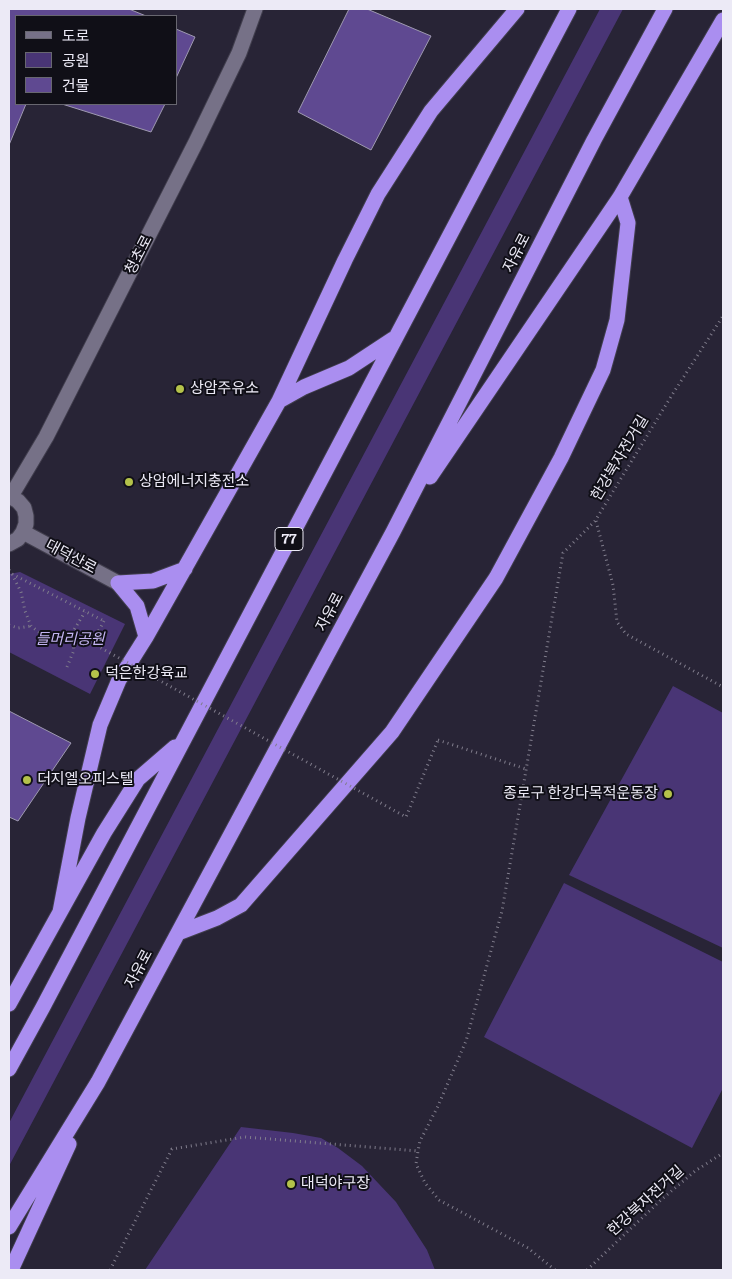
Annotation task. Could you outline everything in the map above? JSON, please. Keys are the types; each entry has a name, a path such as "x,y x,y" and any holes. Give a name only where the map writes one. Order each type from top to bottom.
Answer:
{"highway":[{"path":"60,912 78,818 100,725 119,680 185,569 279,400 378,194 431,111 517,9"},
{"name":"77","path":"9,1069 569,9"},
{"name":"자유로","path":"9,1226 98,1082 393,532 594,140 665,9"},
{"path":"393,532 620,197 723,20"},
{"path":"178,933 217,918 241,905 392,732 496,578 561,458 603,370 617,320 628,223 620,197"},
{"path":"279,400 348,368 394,338"},
{"path":"118,582 153,581 185,569"},
{"path":"118,582 137,606 146,637"},
{"path":"9,1004 138,778 182,741"},
{"path":"11,1270 98,1082"}],"street":[{"name":"청초로","path":"10,496 46,437 192,150 239,53 255,9"},
{"path":"486,48 506,9"},
{"path":"9,544 18,539 26,524 24,508 10,496"},
{"name":"대덕산로","path":"23,532 118,582"}],"path":[{"name":"한강북자전거길","path":"723,316 595,520 612,585 618,622 626,634 723,686"},
{"path":"555,1270 528,1248 440,1200 424,1182 416,1164 420,1140 438,1106 466,1041 502,911 563,553 595,520"},
{"path":"10,572 104,621 92,643 406,817 438,740 526,769"},
{"path":"10,572 21,592 25,611 31,626 40,633 58,638 72,633"},
{"path":"66,666 74,650 72,633 85,612"},
{"path":"9,625 18,628 31,626"},
{"path":"110,1270 172,1149 245,1137 418,1151"},
{"name":"한강북자전거길","path":"587,1270 661,1200 695,1171 723,1153"}],"green space":[{"path":"600,9 623,9 9,1166 9,1123"},
{"name":"들머리공원","path":"20,572 125,624 90,694 9,652 9,574"},
{"name":"종로구 한강다목적운동장","path":"673,686 723,713 723,948 569,875"},
{"path":"564,883 723,962 723,1088 692,1148 484,1037"},
{"name":"대덕야구장","path":"241,1127 321,1138 338,1148 362,1166 396,1202 427,1250 435,1270 145,1270"}],"building":[{"path":"9,9 129,9 144,15 15,15 15,105 26,105 9,145"},
{"path":"349,9 367,9 431,36 371,150 298,112"},
{"path":"178,30 195,37 178,74"},
{"path":"65,105 164,105 151,132"},
{"name":"더지엘오피스텔","path":"9,711 71,743 18,821 9,817"}],"place":[{"name":"상암주유소","path":"180,389"},
{"name":"상암에너지충전소","path":"129,482"},
{"name":"덕은한강육교","path":"95,674"},
{"name":"더지엘오피스텔","path":"27,780"},
{"name":"종로구 한강다목적운동장","path":"668,794"},
{"name":"대덕야구장","path":"291,1184"}]}
